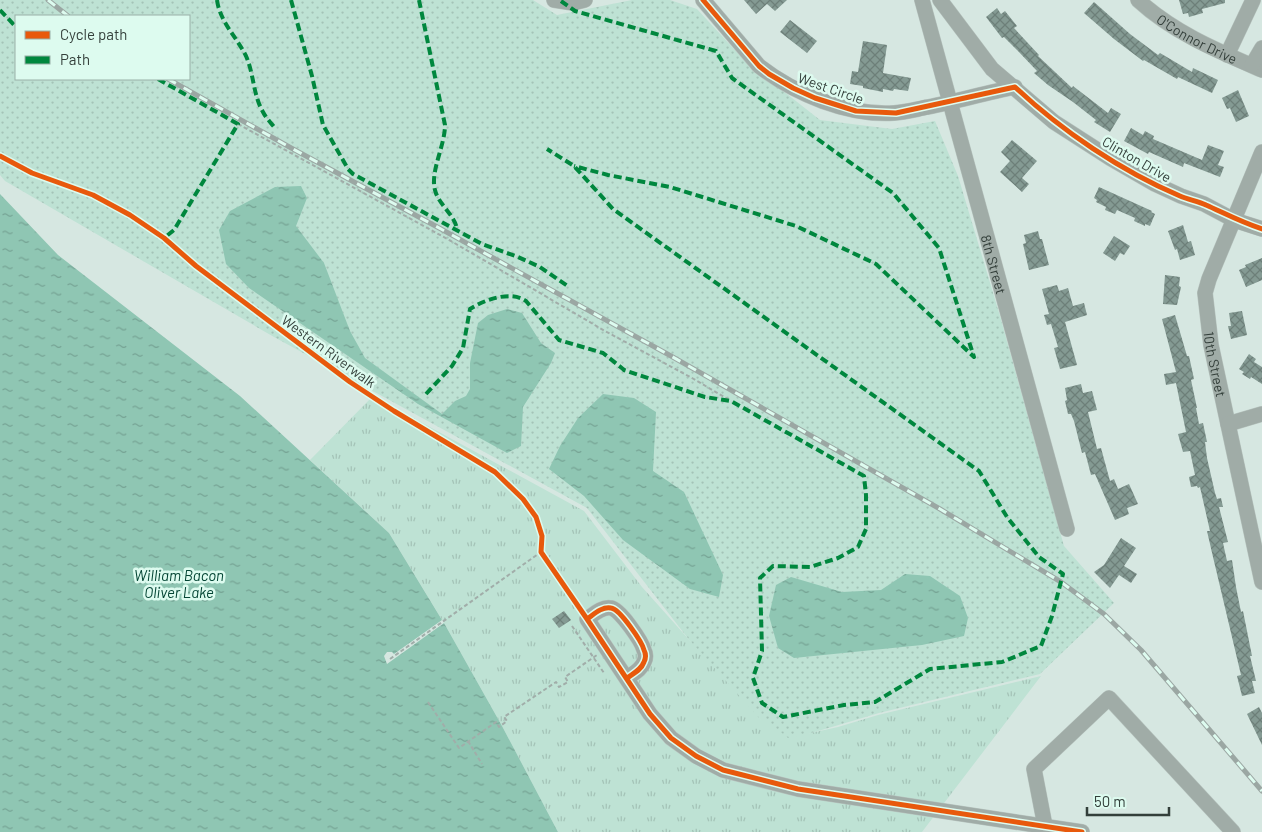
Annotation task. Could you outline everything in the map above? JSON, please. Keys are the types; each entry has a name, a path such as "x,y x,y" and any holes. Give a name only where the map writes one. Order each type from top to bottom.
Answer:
{"street":[{"path":"554,0 573,3 585,0"},
{"name":"West Circle","path":"703,0 759,66 793,88 815,98 856,111 896,113 1014,87"},
{"name":"8th Street","path":"922,0 1067,529"},
{"name":"Clinton Drive","path":"940,0 992,69 1054,122 1155,184 1204,204 1234,220 1262,229"},
{"name":"O'Connor Drive","path":"1138,0 1167,24 1257,68"},
{"path":"1227,55 1253,0"},
{"path":"1257,68 1262,48"},
{"name":"10th Street","path":"1262,152 1209,279 1205,293 1211,345 1262,582"},
{"path":"1228,424 1262,414"},
{"path":"627,678 640,669 645,661 646,653 642,644 618,612 612,608 604,608 587,619 650,714 671,738 696,756 723,770 798,789 1082,832"},
{"path":"1045,826 1034,769 1109,698 1233,832"}],"path":[{"path":"238,124 451,241 605,331 731,401"},
{"path":"541,544 541,552 546,559"},
{"path":"390,659 541,552"},
{"path":"572,626 604,673"},
{"path":"428,702 459,748 496,722 499,726 507,721 504,717 556,682 559,687 568,682 564,677 607,648"},
{"path":"468,742 482,764"}],"green space":[{"path":"0,0 533,0 557,15 632,0 670,0 697,9 745,61 820,120 892,129 935,121 958,176 1000,316 1064,546 1114,603 1040,674 879,713 788,740 738,703 587,508 274,337 5,181 0,175"},
{"path":"373,396 584,511 642,587 760,719 772,725 788,738 1041,676 922,832 558,832 502,726 444,623 389,533 310,460"}],"water":[{"path":"301,186 307,198 296,226 324,263 350,331 365,358 442,414 455,401 466,396 470,389 470,363 478,323 488,315 507,309 522,313 541,343 555,353 551,363 523,407 521,446 507,453 418,404 249,288 226,264 219,230 230,211 275,187"},
{"name":"William Bacon Oliver Lake","path":"0,194 58,255 240,396 389,533 442,620 394,654 387,652 384,656 387,664 444,623 502,726 558,832 0,832"},
{"path":"603,394 634,398 656,412 653,471 684,492 723,575 719,597 690,589 623,540 584,496 549,469 560,446 578,418"},
{"path":"905,574 930,576 960,596 968,618 964,636 922,645 794,658 778,648 769,616 776,585 791,577 842,592 881,590"}],"building":[{"path":"744,0 787,0 775,11 767,4 756,14"},
{"path":"1179,0 1225,0 1225,3 1202,9 1203,13 1189,17 1188,13 1183,14"},
{"path":"1094,2 1130,34 1158,55 1160,53 1192,72 1193,68 1218,80 1212,93 1178,77 1177,79 1143,61 1114,39 1084,13"},
{"path":"997,8 1001,14 1005,11 1017,26 1014,28 1038,56 1072,88 1073,86 1108,113 1111,108 1121,114 1110,132 1094,122 1096,120 1034,73 1037,71 1004,37 1002,38 986,17"},
{"path":"790,20 817,41 807,53 780,32"},
{"path":"863,41 887,45 883,73 911,78 908,91 883,89 883,92 850,84 852,71 858,72"},
{"path":"1238,90 1249,116 1236,122 1230,108 1227,109 1222,98"},
{"path":"1131,128 1143,135 1145,131 1154,136 1153,139 1202,160 1208,145 1224,151 1218,165 1224,167 1220,177 1184,163 1183,167 1149,152 1148,154 1124,141"},
{"path":"1012,140 1037,161 1022,178 1029,184 1022,192 1000,172 1010,161 1001,152"},
{"path":"1099,187 1152,211 1155,214 1150,226 1134,221 1135,218 1117,210 1115,214 1105,210 1106,207 1096,202 1097,200 1094,198"},
{"path":"1183,225 1188,242 1191,241 1195,255 1180,260 1168,231"},
{"path":"1038,231 1049,265 1029,270 1023,244 1026,243 1024,235"},
{"path":"1114,236 1130,246 1124,255 1120,253 1115,261 1103,253"},
{"path":"1262,258 1262,280 1246,287 1239,270 1246,267 1245,265"},
{"path":"1165,275 1180,277 1179,286 1181,287 1177,305 1163,304"},
{"path":"1057,285 1059,291 1068,288 1073,306 1084,303 1087,315 1065,322 1077,365 1060,369 1054,348 1058,347 1051,324 1047,325 1044,315 1049,314 1042,289"},
{"path":"1242,311 1247,335 1231,339 1228,326 1231,326 1229,313"},
{"path":"1175,315 1187,356 1189,356 1194,379 1191,380 1199,424 1203,423 1207,442 1205,442 1207,458 1215,493 1217,499 1221,498 1223,507 1219,507 1228,542 1223,543 1227,561 1232,560 1241,612 1243,611 1252,656 1250,656 1256,681 1252,681 1255,693 1242,696 1237,676 1241,675 1207,531 1210,531 1200,487 1191,487 1189,477 1195,475 1190,451 1183,452 1178,434 1186,432 1176,383 1166,385 1164,374 1176,372 1162,319"},
{"path":"1249,354 1256,359 1254,362 1262,367 1262,384 1242,374 1244,372 1239,369"},
{"path":"1081,384 1083,393 1092,391 1097,410 1088,412 1097,449 1101,448 1110,481 1114,479 1118,489 1129,484 1138,504 1127,508 1129,514 1115,520 1095,474 1091,475 1085,452 1082,453 1074,421 1071,414 1068,414 1065,388"},
{"path":"1121,538 1136,548 1124,566 1137,574 1131,583 1119,575 1110,588 1094,572 1104,565"},
{"path":"564,611 571,620 559,628 552,619"},
{"path":"1259,707 1262,713 1262,745 1247,714"}],"railway":[{"path":"48,0 67,15"},
{"path":"170,80 671,356 940,509 1061,582 1104,614 1141,650 1262,791"}],"marked path":[{"path":"217,0 221,15 246,56 260,105 275,128"},
{"path":"291,0 323,125 348,169 353,174 482,244 540,267 569,287"},
{"path":"419,0 445,125 434,175 435,190 454,220 457,230"},
{"path":"561,1 575,11 716,51 732,78 893,193 939,248 974,357 876,264 796,226 670,187 608,175 574,166"},
{"path":"0,10 15,26"},
{"path":"160,80 238,124 174,230 164,238"},
{"path":"426,394 452,366 463,348 470,309 482,302 512,296 526,301 559,340 603,353 624,370 705,397 731,401 864,476 866,529 858,547 838,558 810,567 773,566 760,578 762,651 753,678 762,703 783,717 844,705 875,702 930,669 1002,662 1041,646 1052,616 1063,574 1039,557 1007,517 979,471 613,209 574,166 547,149"}],"cycle path":[{"path":"703,0 759,66 793,88 815,98 856,111 896,113 1015,87 1072,134 1136,175 1180,196 1262,229"},
{"name":"Western Riverwalk","path":"0,156 32,173 93,195 130,215 164,238 196,266 350,382 495,472 523,499 536,517 542,536 541,552 587,619"},
{"path":"627,678 643,665 645,652 635,633 620,614 611,608 604,608 587,619 650,714 671,738 696,756 723,770 798,789 1082,832"}]}
